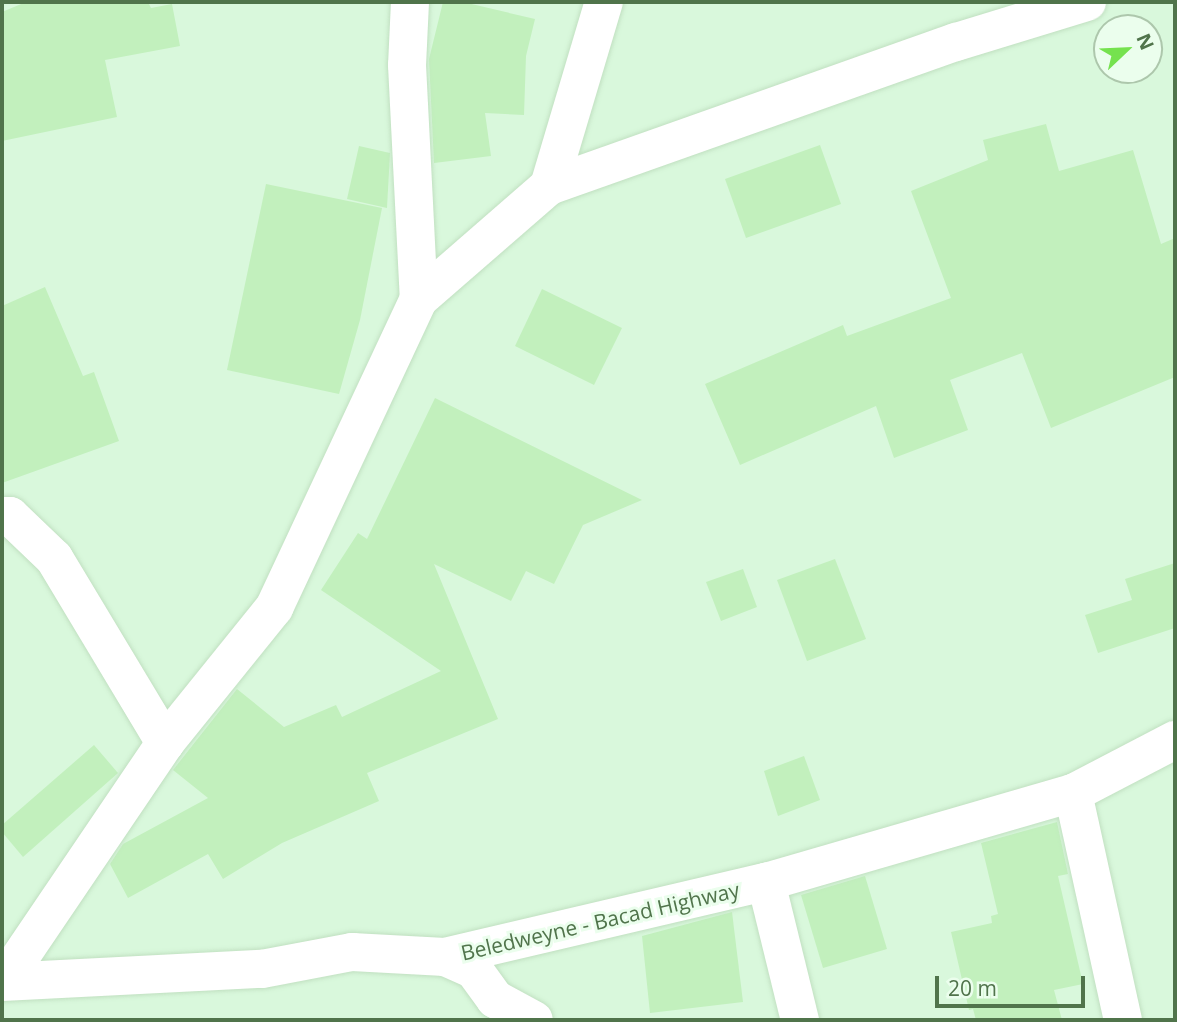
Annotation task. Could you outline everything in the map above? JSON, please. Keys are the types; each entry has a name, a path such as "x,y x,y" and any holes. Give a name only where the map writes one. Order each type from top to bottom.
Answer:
{"street":[{"path":"410,2 407,65 419,299"},
{"path":"549,186 604,2"},
{"path":"3,981 165,743 274,608 419,299 549,186 956,42 1087,2"},
{"path":"2,516 9,516 54,558 165,743"},
{"name":"Beledweyne - Bacad Highway","path":"3,981 261,969 352,952 445,957 766,882 1073,793 1175,740"},
{"path":"1073,793 1124,1020"},
{"path":"766,882 800,1020"},
{"path":"445,957 474,971 495,999 534,1020"}],"shaded area":[{"path":"2,2 1175,2 1175,1020 2,1020"}],"building":[{"path":"26,2 148,2 151,8 172,4 180,46 105,60 117,117 2,141 2,12"},
{"path":"443,2 463,2 535,19 526,56 524,115 485,113 491,156 434,163 429,59"},
{"path":"1046,124 1059,171 1133,150 1161,244 1175,238 1175,377 1051,428 1022,353 950,380 968,430 894,458 876,406 740,465 705,384 843,325 847,336 951,298 911,191 988,160 983,140"},
{"path":"820,145 841,204 746,238 725,179"},
{"path":"359,146 390,153 387,208 347,199"},
{"path":"266,184 382,208 360,320 339,394 227,370"},
{"path":"45,287 83,376 94,372 119,441 2,483 2,306"},
{"path":"542,289 622,328 594,385 515,346"},
{"path":"435,398 642,500 583,525 554,584 526,571 511,601 434,564 498,719 367,773 379,801 282,843 223,879 208,854 128,898 110,864 123,844 208,798 173,770 237,689 284,727 336,705 342,717 441,671 321,590 358,533 367,539"},
{"path":"835,559 866,639 807,661 777,580"},
{"path":"1175,563 1175,628 1098,653 1085,615 1132,600 1125,579"},
{"path":"743,569 757,607 721,621 706,582"},
{"path":"94,745 118,773 23,857 2,832 2,825"},
{"path":"804,756 820,800 778,816 764,771"},
{"path":"1057,822 1068,874 1058,876 1083,984 1054,990 1062,1020 976,1020 973,1009 969,1010 951,932 992,923 991,916 998,914 981,843"},
{"path":"865,876 887,949 823,968 801,895"},
{"path":"732,912 743,1002 650,1013 642,936"}]}
